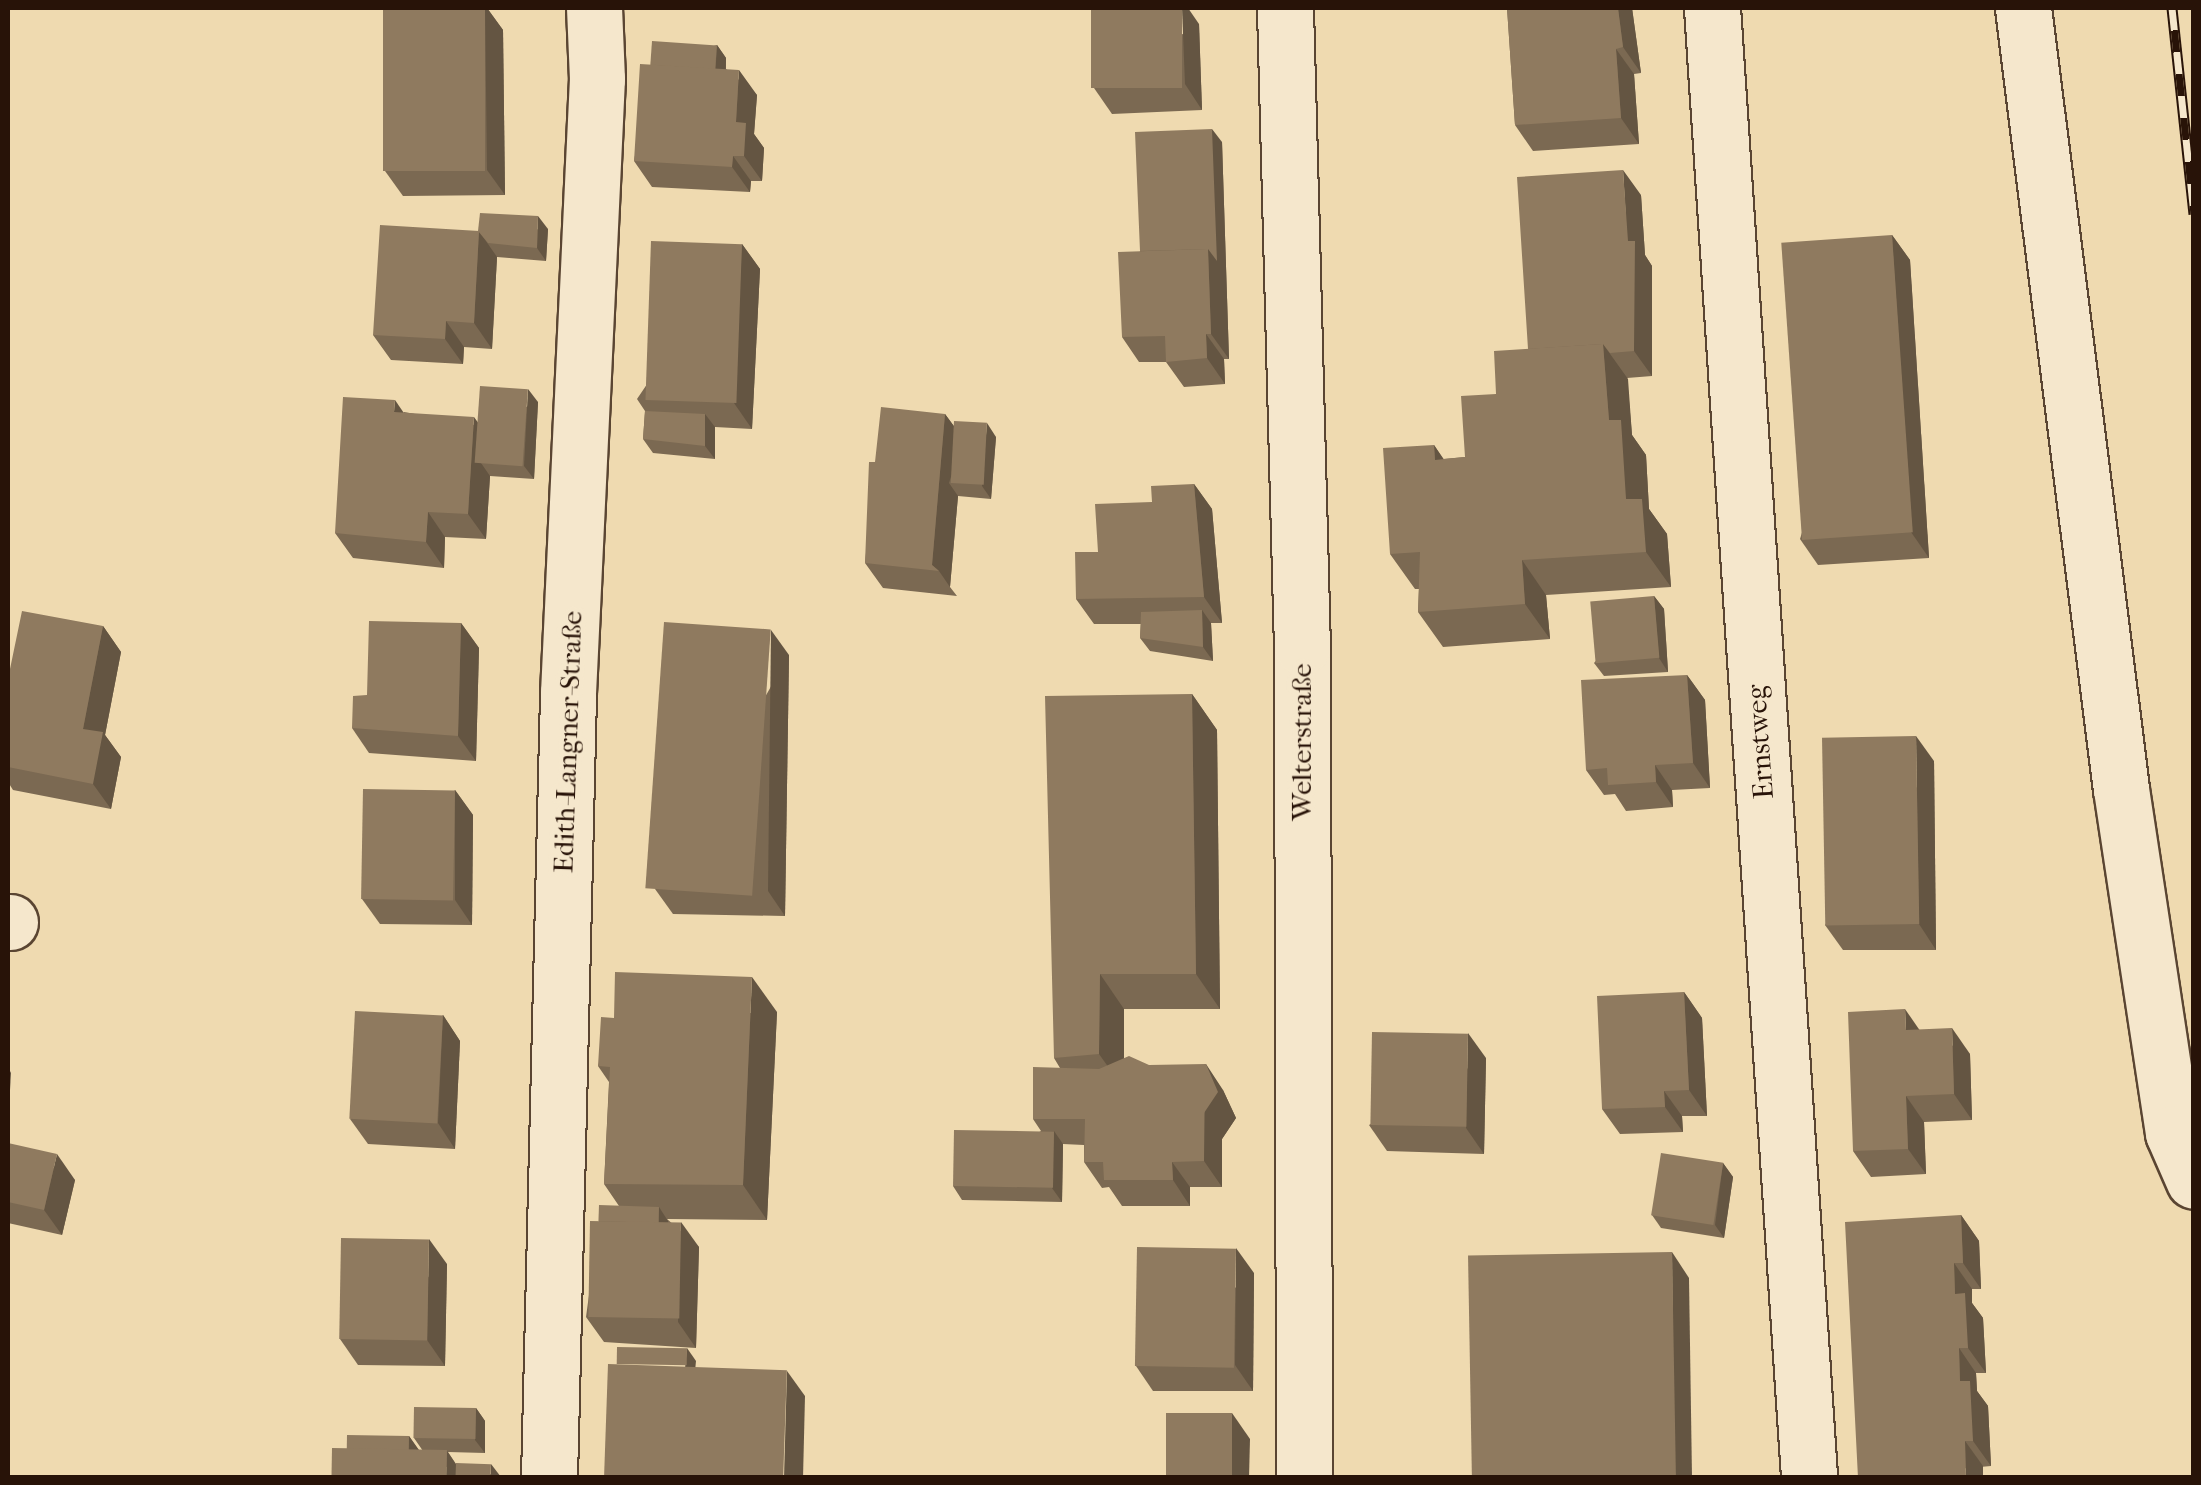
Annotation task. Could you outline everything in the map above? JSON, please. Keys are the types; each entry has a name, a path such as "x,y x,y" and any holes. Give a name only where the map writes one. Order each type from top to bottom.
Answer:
{"street":[{"name":"Edith-Langner-Straße","path":"549,1478 568,693 597,79 594,8"},
{"name":"Welterstraße","path":"1285,8 1302,647 1304,1478"},
{"name":"Ernstweg","path":"1712,8 1809,1478"},
{"path":"2024,8 2124,808 2173,1133 2194,1180"}],"building":[{"path":"383,8 485,8 485,171 383,171"},
{"path":"1091,8 1182,8 1182,88 1091,88"},
{"path":"1507,8 1618,8 1623,47 1616,49 1621,118 1515,125"},
{"path":"652,41 717,46 715,69 650,65"},
{"path":"640,64 739,70 736,122 746,123 744,156 733,156 732,167 634,161"},
{"path":"1212,129 1217,261 1208,249 1140,251 1135,132"},
{"path":"1623,170 1628,241 1635,241 1634,351 1610,353 1603,344 1528,349 1517,177"},
{"path":"480,213 538,216 537,248 488,243 478,231"},
{"path":"380,225 479,231 474,323 446,321 445,339 373,335"},
{"path":"1892,235 1913,532 1802,540 1781,243"},
{"path":"651,241 742,244 736,403 645,400"},
{"path":"1208,249 1211,334 1206,334 1207,358 1166,362 1165,336 1122,337 1118,252"},
{"path":"1603,344 1609,420 1621,420 1626,499 1642,499 1646,552 1522,560 1525,604 1418,612 1420,552 1390,554 1383,448 1434,445 1435,460 1465,457 1461,396 1496,394 1494,351"},
{"path":"480,386 528,389 523,466 475,463"},
{"path":"343,397 395,400 394,412 474,417 468,514 428,512 426,542 335,533"},
{"path":"881,407 945,414 932,565 939,571 865,563 869,462 875,462"},
{"path":"645,411 705,414 705,446 643,439"},
{"path":"954,421 987,423 984,485 951,483"},
{"path":"1194,484 1204,597 1076,599 1075,552 1098,552 1095,504 1152,502 1151,486"},
{"path":"1654,596 1659,658 1596,663 1590,602"},
{"path":"1202,610 1203,647 1140,638 1141,612"},
{"path":"22,611 103,626 83,729 103,732 93,784 8,767 8,668"},
{"path":"369,621 461,623 458,736 352,728 353,696 367,695"},
{"path":"664,622 771,629 752,896 645,888"},
{"path":"1687,675 1693,763 1655,765 1656,782 1608,785 1607,768 1586,770 1581,680"},
{"path":"1192,694 1196,974 1100,974 1099,1054 1054,1058 1045,696"},
{"path":"1916,736 1919,924 1825,926 1822,738"},
{"path":"363,789 455,791 453,901 361,899"},
{"path":"615,972 752,977 743,1185 604,1184 610,1067 598,1066 601,1017 614,1018"},
{"path":"1684,992 1689,1090 1664,1091 1665,1107 1602,1109 1597,996"},
{"path":"1905,1009 1906,1030 1952,1028 1954,1094 1906,1096 1908,1149 1853,1151 1848,1012"},
{"path":"355,1011 443,1016 437,1123 349,1119"},
{"path":"1372,1032 1468,1034 1466,1127 1370,1125"},
{"path":"1129,1056 1149,1065 1206,1064 1218,1092 1204,1113 1204,1161 1172,1162 1173,1180 1104,1180 1103,1162 1084,1162 1085,1119 1033,1119 1033,1067 1099,1069"},
{"path":"954,1130 1054,1132 1053,1188 953,1186"},
{"path":"8,1143 57,1154 44,1210 8,1202"},
{"path":"1661,1153 1723,1163 1713,1225 1651,1215"},
{"path":"599,1205 659,1207 658,1223 598,1221"},
{"path":"1961,1215 1963,1263 1954,1263 1955,1294 1965,1293 1968,1348 1959,1348 1960,1381 1970,1381 1973,1441 1965,1441 1966,1478 1858,1478 1845,1222"},
{"path":"590,1221 681,1223 679,1319 588,1317"},
{"path":"341,1238 429,1240 427,1341 339,1339"},
{"path":"1137,1247 1236,1249 1234,1368 1135,1366"},
{"path":"1672,1252 1676,1478 1472,1478 1468,1256"},
{"path":"617,1347 687,1348 687,1365 617,1364"},
{"path":"608,1364 787,1370 783,1478 604,1478"},
{"path":"414,1407 476,1408 475,1439 413,1438"},
{"path":"1166,1413 1232,1413 1232,1478 1166,1478"},
{"path":"347,1435 409,1436 409,1450 347,1449"},
{"path":"332,1448 447,1450 446,1478 331,1478"},
{"path":"456,1463 491,1464 490,1478 455,1478"}],"railway":[{"path":"2172,8 2194,214"}]}
